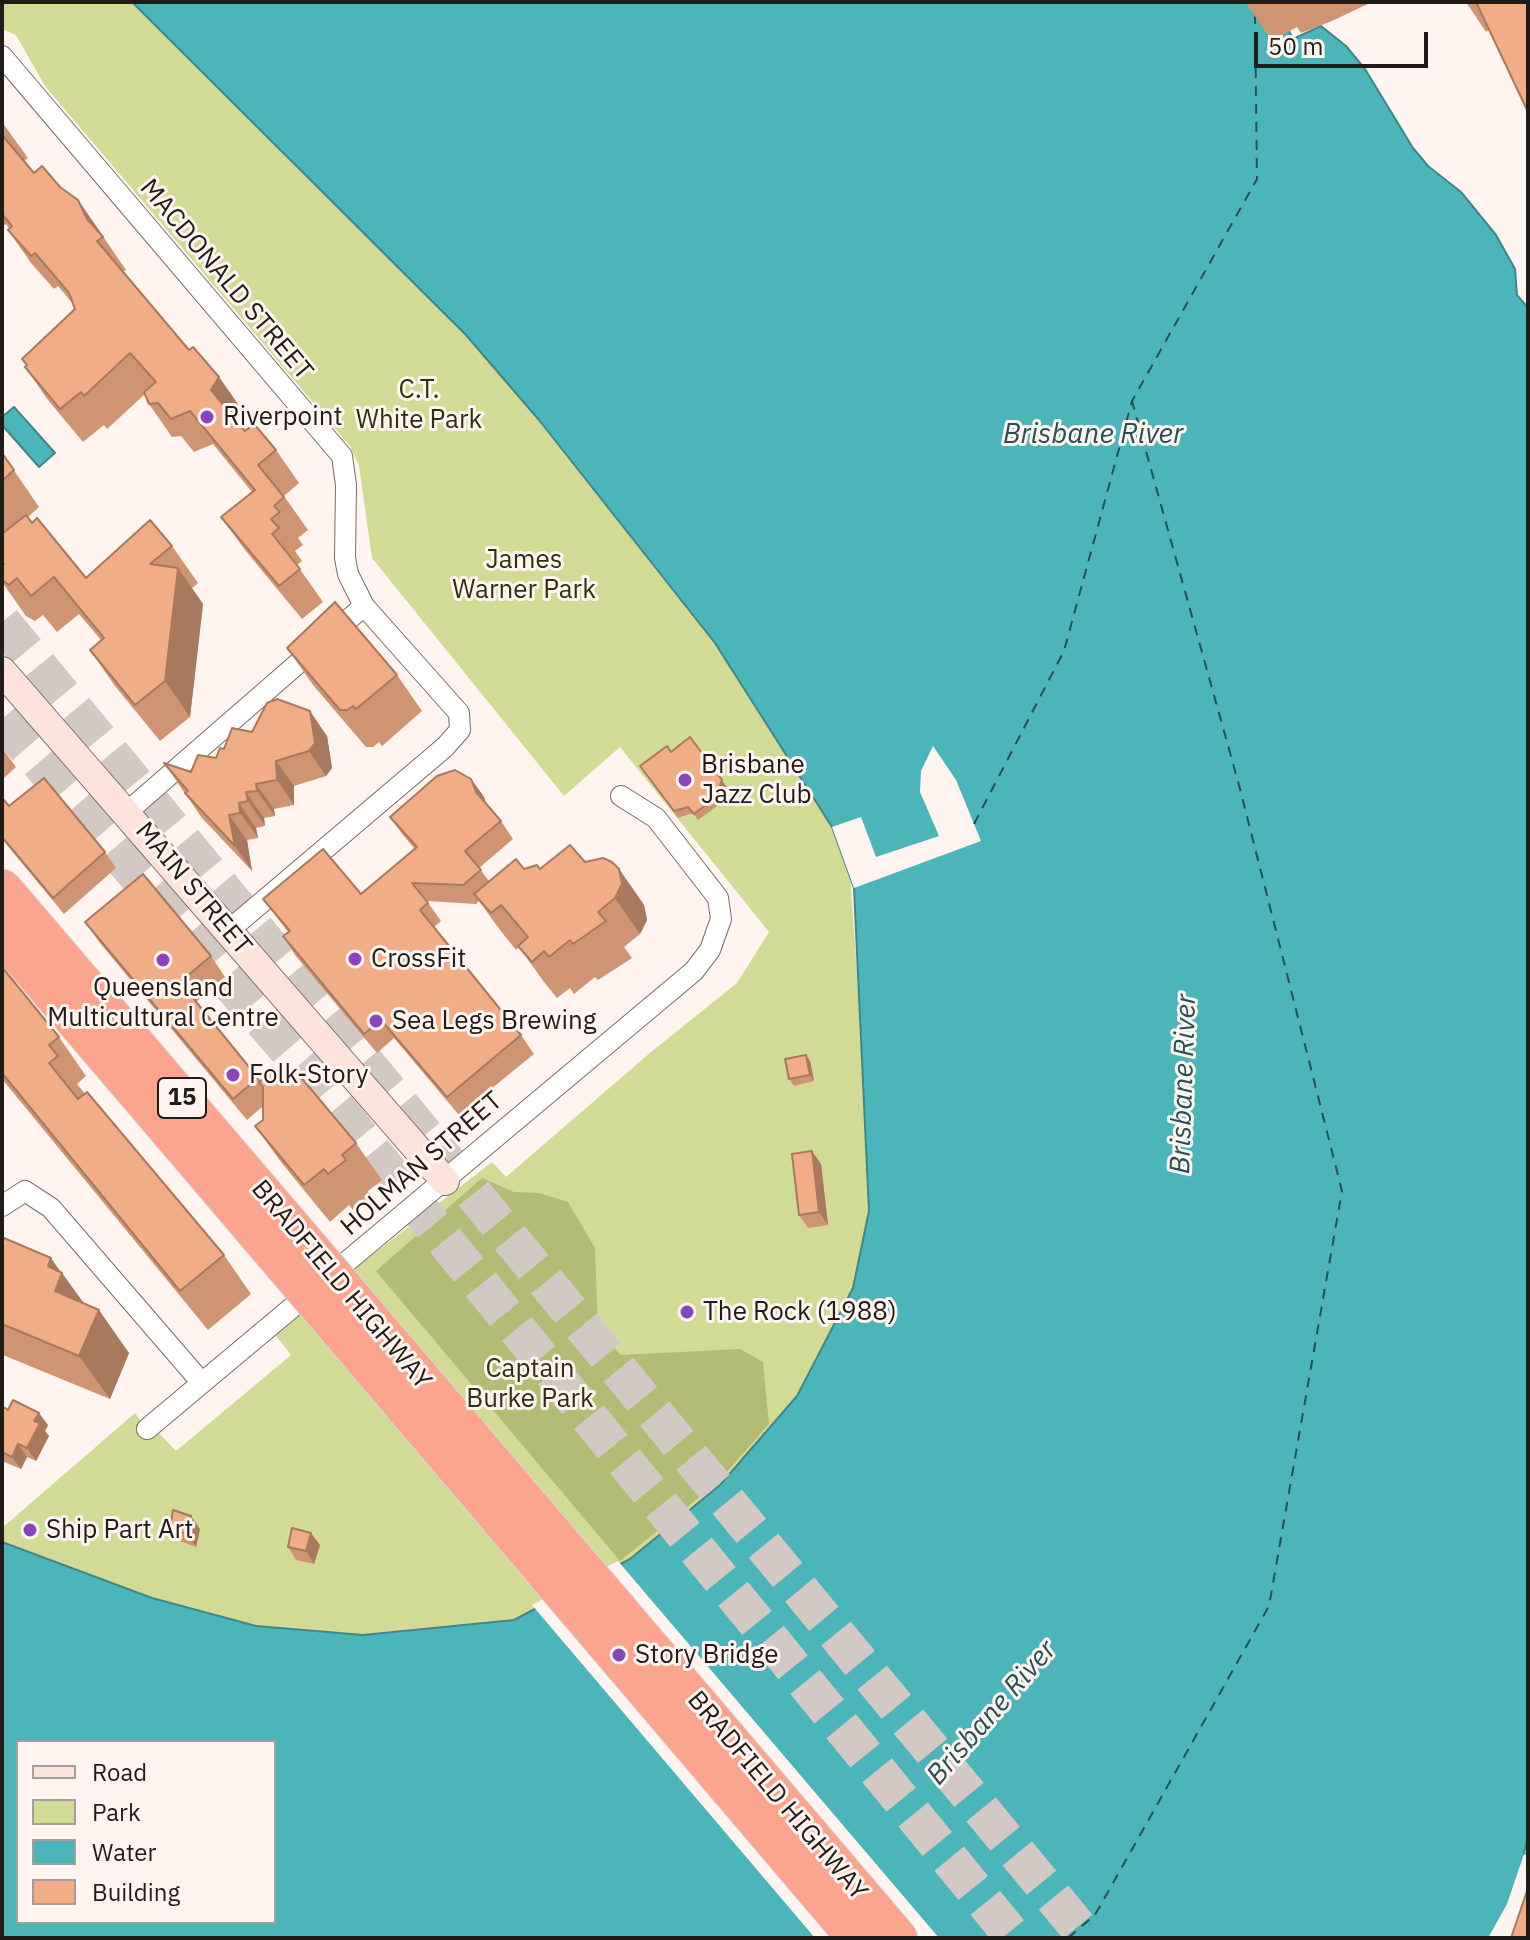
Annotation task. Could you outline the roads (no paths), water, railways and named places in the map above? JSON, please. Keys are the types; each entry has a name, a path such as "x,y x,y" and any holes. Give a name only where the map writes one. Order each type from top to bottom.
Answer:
{"highway":[{"name":"BRADFIELD HIGHWAY","path":"2,888 898,1938"},
{"name":"BRADFIELD HIGHWAY","path":"2,935 856,1938"}],"street":[{"name":"MACDONALD STREET","path":"2,56 342,456 346,485 345,558 348,574 364,606 459,713 460,730 445,747 228,931"},
{"path":"127,812 364,606"},
{"name":"MAIN STREET","path":"2,671 445,1181"},
{"name":"HOLMAN STREET","path":"147,1429 445,1181 534,1101 694,971 710,950 721,919 718,898 656,818 621,796"},
{"path":"2,1206 25,1191 51,1208 202,1383"}],"water":[{"name":"Brisbane River","path":"132,2 1285,2 1287,27 1293,39 1321,26 1346,46 1365,69 1413,148 1428,166 1461,192 1496,235 1515,269 1517,295 1528,308 1528,1834 1524,1854 1528,1856 1528,1917 1519,1938 2,1938 2,1542 152,1598 256,1626 363,1635 514,1620 630,1559 720,1485 797,1396 853,1288 869,1211 854,888 832,827 715,643 539,420 466,335"},
{"path":"14,407 55,453 39,467 2,425 2,417"}],"tunnel":[{"path":"2,622 1087,1938"},
{"path":"2,719 313,1079 1014,1938"}],"place":[{"name":"Riverpoint","path":"207,417"},
{"name":"Brisbane Jazz Club","path":"685,780"},
{"name":"CrossFit","path":"355,959"},
{"name":"Queensland Multicultural Centre","path":"163,960"},
{"name":"Sea Legs Brewing","path":"376,1021"},
{"name":"Folk-Story","path":"233,1075"},
{"name":"The Rock (1988)","path":"687,1312"},
{"name":"Ship Part Art","path":"30,1530"},
{"name":"Story Bridge","path":"619,1655"}],"park label":[{"name":"C.T. White Park","path":"419,405"},
{"name":"James Warner Park","path":"524,575"},
{"name":"Captain Burke Park","path":"530,1384"}]}
